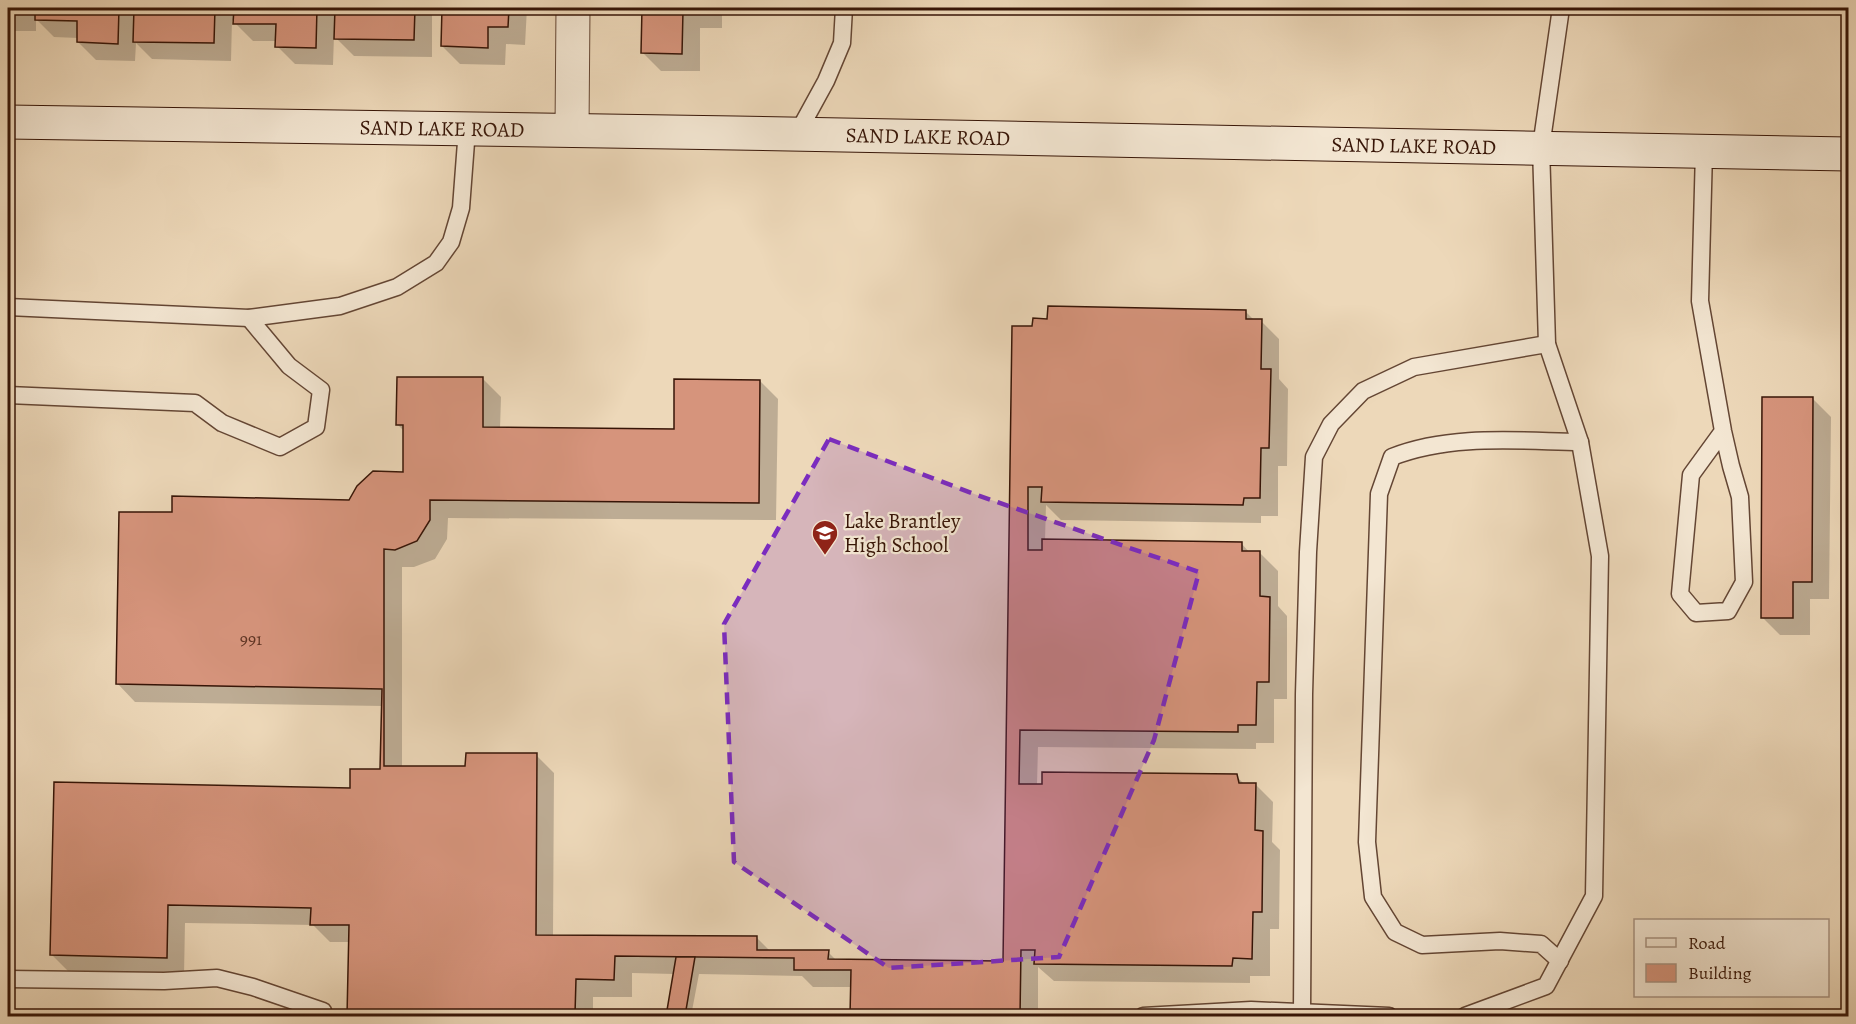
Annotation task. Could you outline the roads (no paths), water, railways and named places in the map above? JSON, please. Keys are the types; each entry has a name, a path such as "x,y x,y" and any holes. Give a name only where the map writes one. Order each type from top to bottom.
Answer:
{"street":[{"path":"572,130 573,8"},
{"name":"SAND LAKE ROAD","path":"8,122 572,130 1848,154"}],"lane":[{"path":"797,134 826,81 842,43 844,8"},
{"path":"1465,1017 1546,986 1594,896 1600,556 1580,442 1546,344 1542,147 1561,8"},
{"path":"8,307 249,318 340,306 397,287 436,263 451,242 461,208 467,129"},
{"path":"1704,151 1700,301 1723,431 1740,497 1744,582 1728,611 1696,613 1680,594 1690,475 1723,431"},
{"path":"8,395 195,403 222,423 280,447 316,428 321,390 289,366 249,318"},
{"path":"1302,1012 1304,694 1308,552 1314,457 1331,424 1363,391 1414,367 1546,344"},
{"path":"1560,961 1541,944 1500,941 1422,945 1395,932 1373,897 1366,842 1378,494 1392,457 1415,448 1464,441 1580,442"},
{"path":"8,979 164,981 217,978 253,987 323,1011"},
{"path":"1143,1017 1251,1010 1389,1017"}],"place":[{"name":"Lake Brantley High School","path":"825,556"}]}
